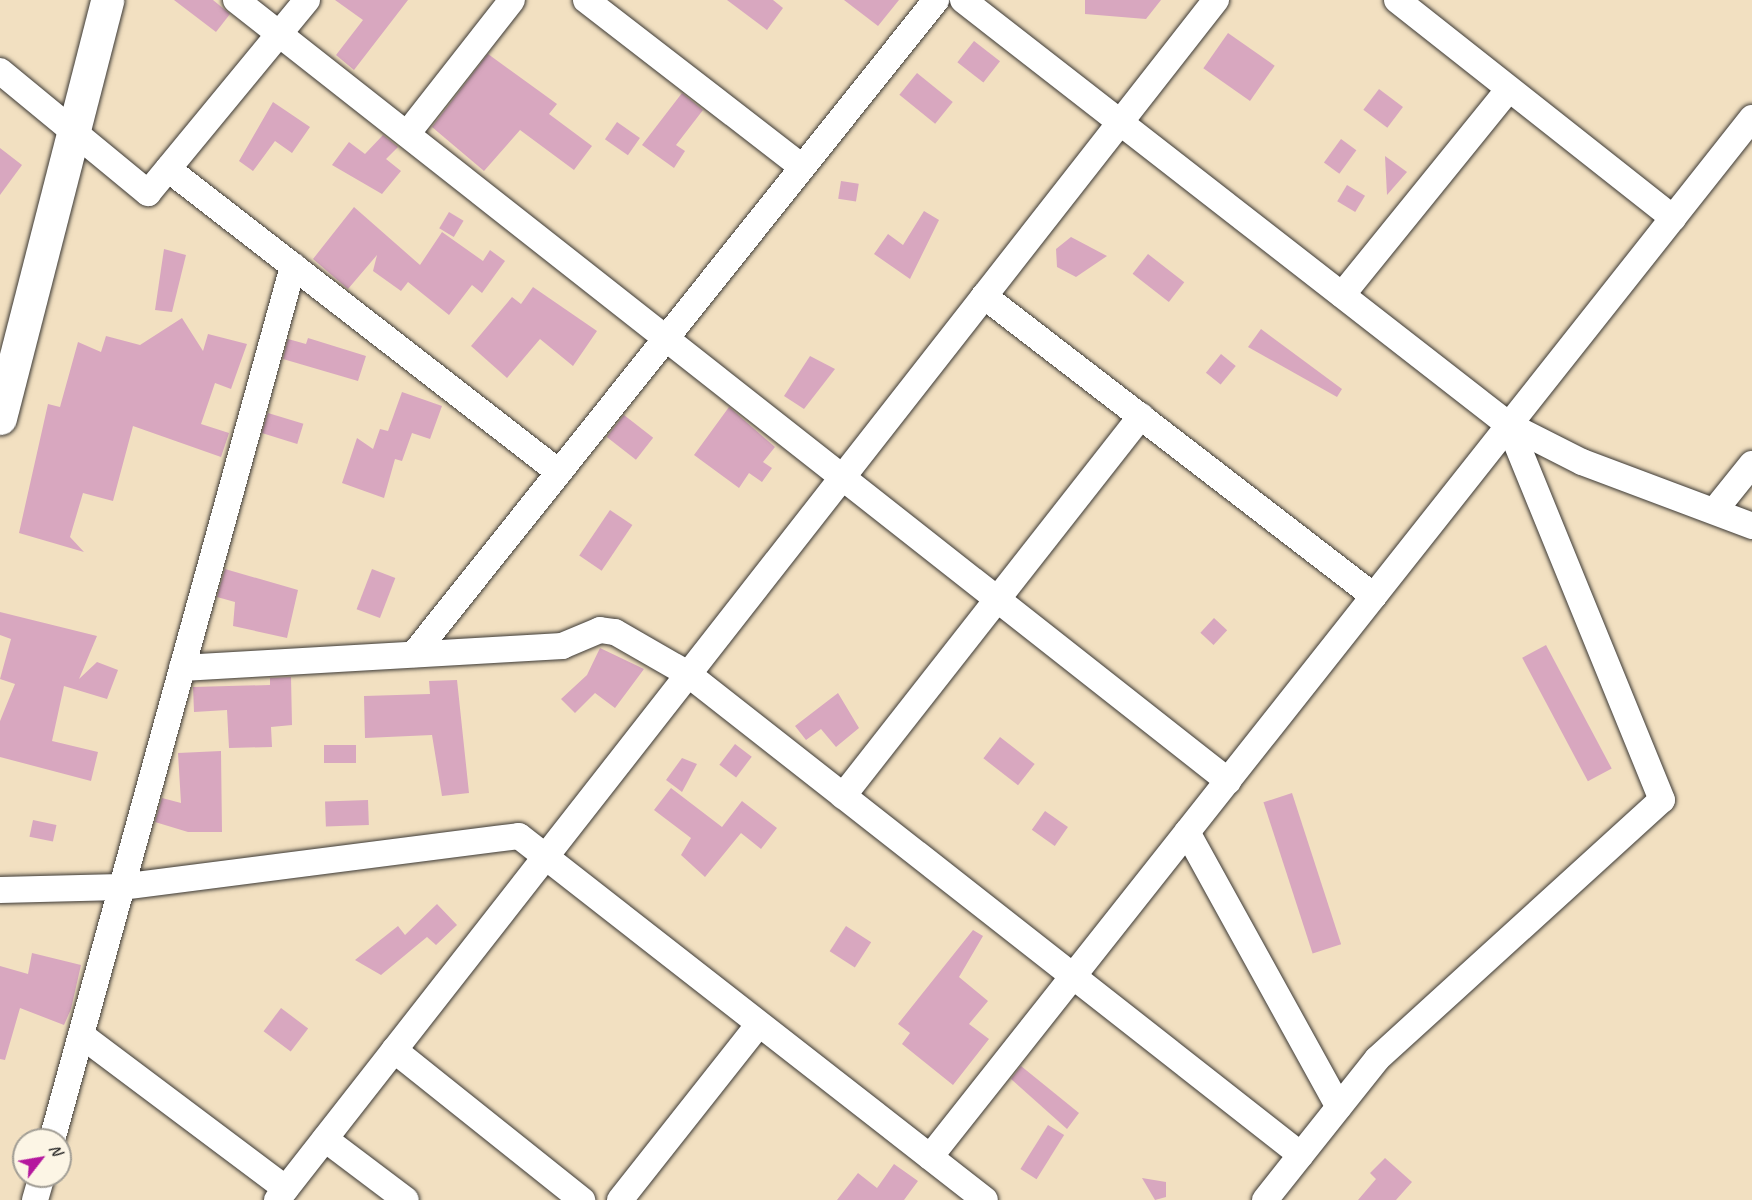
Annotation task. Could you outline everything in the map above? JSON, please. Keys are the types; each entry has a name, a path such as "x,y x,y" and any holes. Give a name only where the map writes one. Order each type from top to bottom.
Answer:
{"main road":[{"path":"1,408 107,0"}],"street":[{"path":"236,0 1228,781"},
{"path":"0,71 148,193 307,0"},
{"path":"407,134 512,0"},
{"path":"586,0 802,167"},
{"path":"414,654 936,0"},
{"path":"963,0 1509,425 1582,462 1715,510 1752,526"},
{"path":"81,1035 281,1194 1216,0"},
{"path":"1396,0 1673,218"},
{"path":"1342,296 1509,88"},
{"path":"930,1157 1752,118"},
{"path":"168,169 559,472"},
{"path":"55,1128 293,266"},
{"path":"984,296 1374,596"},
{"path":"843,796 1141,416"},
{"path":"1265,1200 1377,1059 1662,800 1509,425"},
{"path":"1715,510 1752,464"},
{"path":"182,668 562,646 600,630 615,632 688,674 1301,1155"},
{"path":"1188,832 1339,1107"},
{"path":"0,890 122,888 519,836 985,1200"},
{"path":"620,1200 759,1024"},
{"path":"394,1050 582,1200"},
{"path":"325,1139 406,1200"}],"building":[{"path":"174,0 213,0 230,14 216,32"},
{"path":"335,0 408,0 354,70 336,55 363,20"},
{"path":"727,0 773,0 783,8 767,30"},
{"path":"844,0 899,0 878,26"},
{"path":"1085,0 1161,0 1146,19 1085,14"},
{"path":"1228,33 1275,66 1250,101 1203,68"},
{"path":"974,41 1000,61 983,83 957,62"},
{"path":"488,54 557,104 549,114 592,146 574,170 520,130 484,171 432,127"},
{"path":"917,73 953,102 935,124 899,95"},
{"path":"1379,89 1403,107 1387,128 1363,110"},
{"path":"682,93 703,110 676,145 685,151 674,168 642,145"},
{"path":"273,102 310,127 292,153 275,141 253,171 239,161"},
{"path":"617,122 640,138 628,155 605,139"},
{"path":"383,135 398,147 386,159 401,171 382,194 332,165 349,142 365,154"},
{"path":"1341,139 1356,150 1339,174 1324,162"},
{"path":"0,148 22,165 0,195"},
{"path":"1385,156 1407,172 1387,195"},
{"path":"841,181 859,184 856,202 838,199"},
{"path":"1347,185 1365,196 1355,212 1337,201"},
{"path":"354,207 420,265 442,232 483,261 490,250 505,261 482,293 472,285 449,315 408,282 401,291 373,271 377,255 348,289 313,259"},
{"path":"924,211 939,220 910,279 874,254 888,234 903,245"},
{"path":"449,212 464,221 454,237 439,228"},
{"path":"1071,237 1107,256 1076,277 1057,267 1056,249"},
{"path":"164,249 186,255 172,312 155,310"},
{"path":"1148,254 1184,282 1169,302 1133,274"},
{"path":"533,287 597,331 573,366 540,339 507,378 471,346 512,297 521,304"},
{"path":"182,318 203,351 208,334 247,344 231,389 215,383 201,424 229,433 221,457 133,426 113,501 83,493 70,537 84,552 19,533 48,404 60,407 78,342 101,352 106,336 140,345"},
{"path":"1261,329 1342,389 1337,397 1248,347"},
{"path":"308,338 366,356 358,381 283,359 288,339 306,344"},
{"path":"1221,354 1236,366 1221,385 1206,373"},
{"path":"810,356 835,369 804,409 784,396"},
{"path":"402,392 442,406 430,439 412,433 402,461 395,459 384,498 342,483 357,438 373,449 380,429 388,431"},
{"path":"729,407 775,447 763,462 772,468 762,482 749,473 739,488 694,455"},
{"path":"268,413 303,424 297,444 262,433"},
{"path":"624,415 653,438 636,460 607,437"},
{"path":"610,510 632,525 602,571 579,556"},
{"path":"225,569 298,590 287,638 233,626 235,602 217,597"},
{"path":"372,569 395,578 380,618 357,609"},
{"path":"0,612 97,636 79,679 97,662 118,670 107,699 64,686 52,741 98,752 91,781 0,757 0,721 15,684 0,679 11,639 0,635"},
{"path":"1214,618 1227,630 1214,645 1200,633"},
{"path":"1546,645 1612,769 1588,781 1522,658"},
{"path":"600,648 644,669 615,708 595,693 575,713 561,699 587,675"},
{"path":"291,677 292,725 271,727 272,747 229,748 227,710 194,712 193,687 270,685 270,678"},
{"path":"457,680 469,793 442,796 432,735 365,738 364,696 430,694 429,681"},
{"path":"838,693 859,728 836,747 821,729 806,740 795,726"},
{"path":"1000,737 1035,764 1018,785 983,758"},
{"path":"735,744 752,757 736,777 719,765"},
{"path":"324,745 356,745 356,763 324,763"},
{"path":"221,751 222,832 188,832 155,822 162,798 181,803 178,753"},
{"path":"682,758 697,764 682,792 666,780"},
{"path":"671,788 722,827 742,801 777,828 761,849 741,833 705,877 681,855 691,838 654,810"},
{"path":"1292,793 1341,944 1313,953 1263,802"},
{"path":"368,800 369,825 326,826 325,802"},
{"path":"1045,811 1068,827 1055,846 1032,830"},
{"path":"33,820 56,825 53,842 29,837"},
{"path":"437,904 457,925 436,945 427,937 381,975 355,960 398,926 405,935"},
{"path":"846,926 871,942 855,967 830,951"},
{"path":"973,930 983,936 959,977 988,1001 969,1024 989,1039 953,1085 902,1044 910,1033 898,1024"},
{"path":"32,953 81,965 71,1009 64,1025 20,1008 5,1060 0,1059 0,966 28,974"},
{"path":"281,1008 308,1028 291,1052 264,1031"},
{"path":"1021,1066 1079,1113 1067,1129 1011,1079"},
{"path":"1048,1125 1064,1135 1037,1179 1020,1169"},
{"path":"1385,1158 1412,1182 1396,1200 1358,1200 1376,1179 1370,1173"},
{"path":"894,1164 918,1181 904,1200 837,1200 858,1173 877,1188"},
{"path":"1142,1178 1166,1182 1166,1197 1155,1200"}]}
